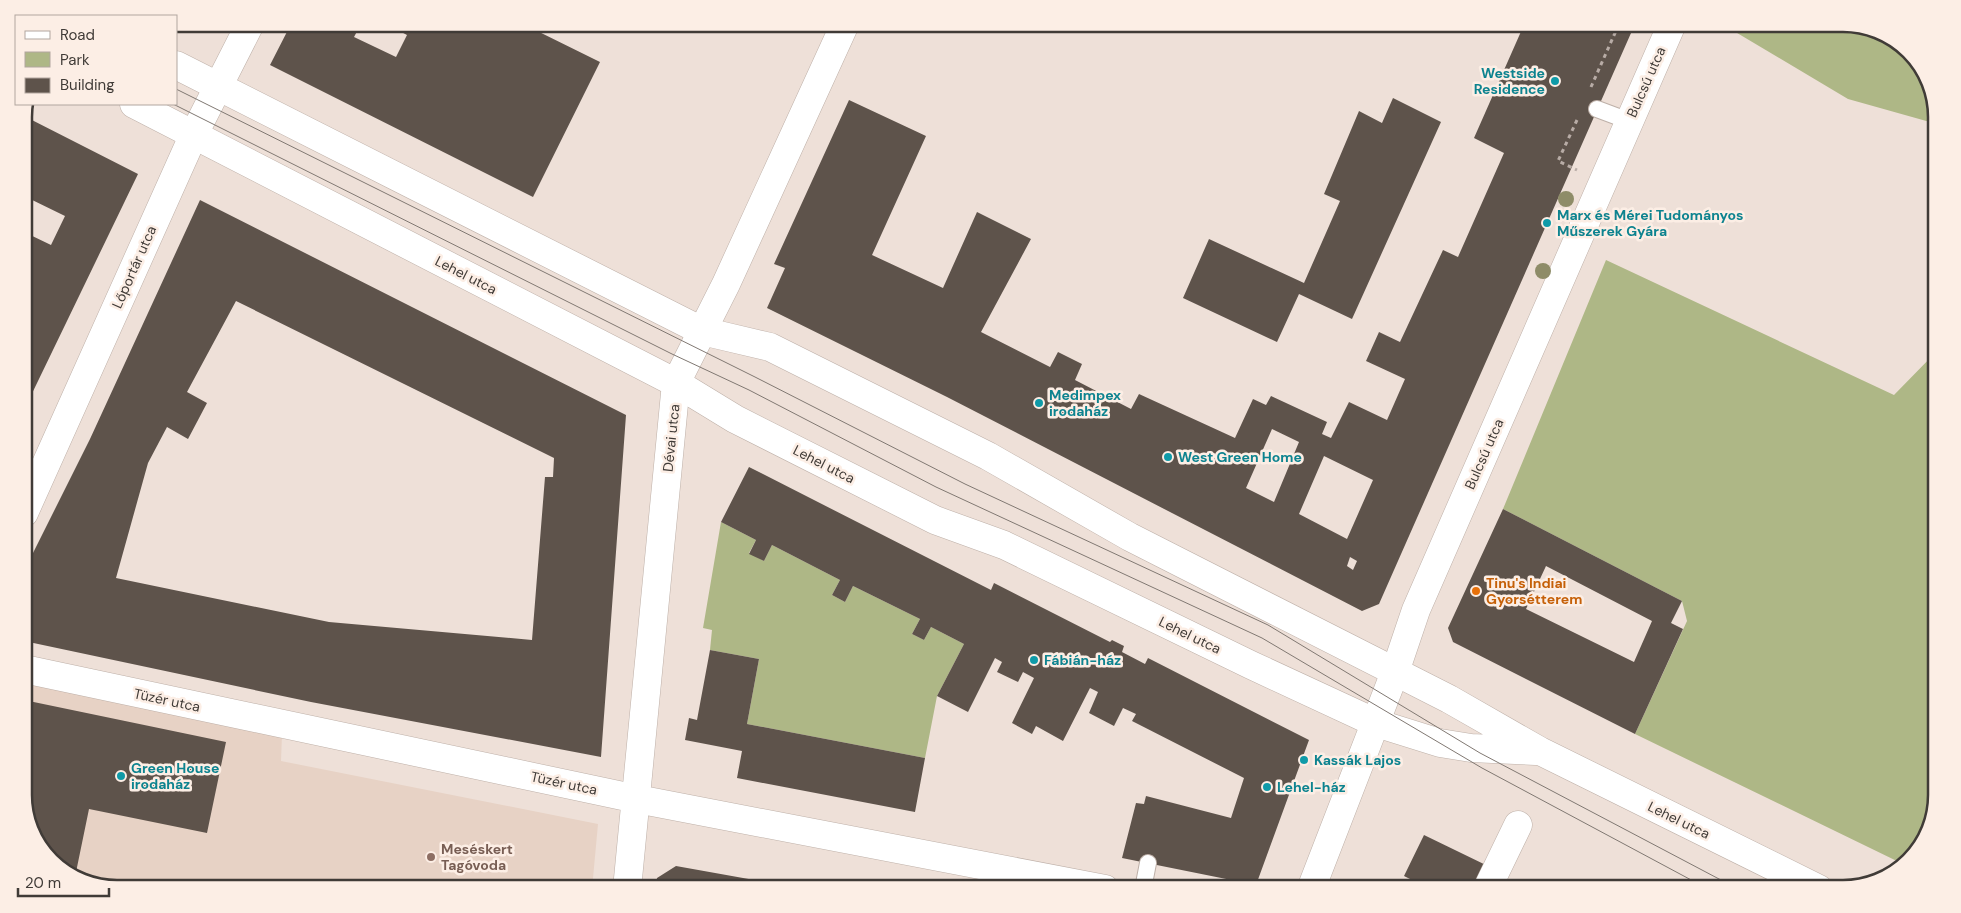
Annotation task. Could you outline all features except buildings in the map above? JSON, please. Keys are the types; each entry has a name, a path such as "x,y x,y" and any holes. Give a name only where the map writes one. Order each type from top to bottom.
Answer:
{"street":[{"name":"Lőportár utca","path":"33,493 194,134 246,32"},
{"name":"Dévai utca","path":"628,880 676,384 841,32"},
{"name":"Bulcsú utca","path":"1315,880 1395,672 1416,610 1668,32"},
{"name":"Lehel utca","path":"178,66 702,331 778,350 988,456 1130,537 1457,703 1540,752 1801,880"},
{"name":"Lehel utca","path":"136,105 676,384 736,419 934,520 1004,544 1251,665 1376,722 1440,743 1464,747 1540,752"},
{"name":"Tüzér utca","path":"33,672 637,798 1059,880"},
{"path":"1491,880 1518,825"}],"lane":[{"path":"1597,109 1629,121"},
{"path":"1145,880 1148,863"}],"shaded area":[{"path":"33,685 282,735 281,761 598,824 593,880 101,879 85,874 66,863 47,843 37,823 33,801"}],"green space":[{"path":"1735,32 1844,32 1876,39 1895,50 1914,70 1920,80 1927,101 1928,121 1848,99"},
{"path":"1606,260 1894,395 1928,360 1928,796 1927,812 1922,828 1907,852 1897,861 1635,734 1687,621 1682,601 1503,509"},
{"path":"721,522 756,540 749,553 764,561 772,545 840,580 832,595 845,602 853,586 920,619 912,634 924,640 931,627 964,644 937,696 925,758 747,724 759,659 710,650 712,630 703,628"}],"tram line":[{"path":"178,90 755,377 965,484 1268,625 1480,753 1721,880"},
{"path":"175,105 672,354 749,390 936,487 1262,638 1482,768 1691,880"}],"place":[{"name":"Westside Residence","path":"1555,81"},
{"name":"Marx és Mérei Tudományos Műszerek Gyára","path":"1547,223"},
{"name":"Medimpex irodaház","path":"1039,403"},
{"name":"West Green Home","path":"1168,457"},
{"name":"Tinu's Indiai Gyorsétterem","path":"1476,591"},
{"name":"Fábián-ház","path":"1034,660"},
{"name":"Kassák Lajos","path":"1304,760"},
{"name":"Green House irodaház","path":"121,776"},
{"name":"Lehel-ház","path":"1267,787"},
{"name":"Meséskert Tagóvoda","path":"431,857"}]}
